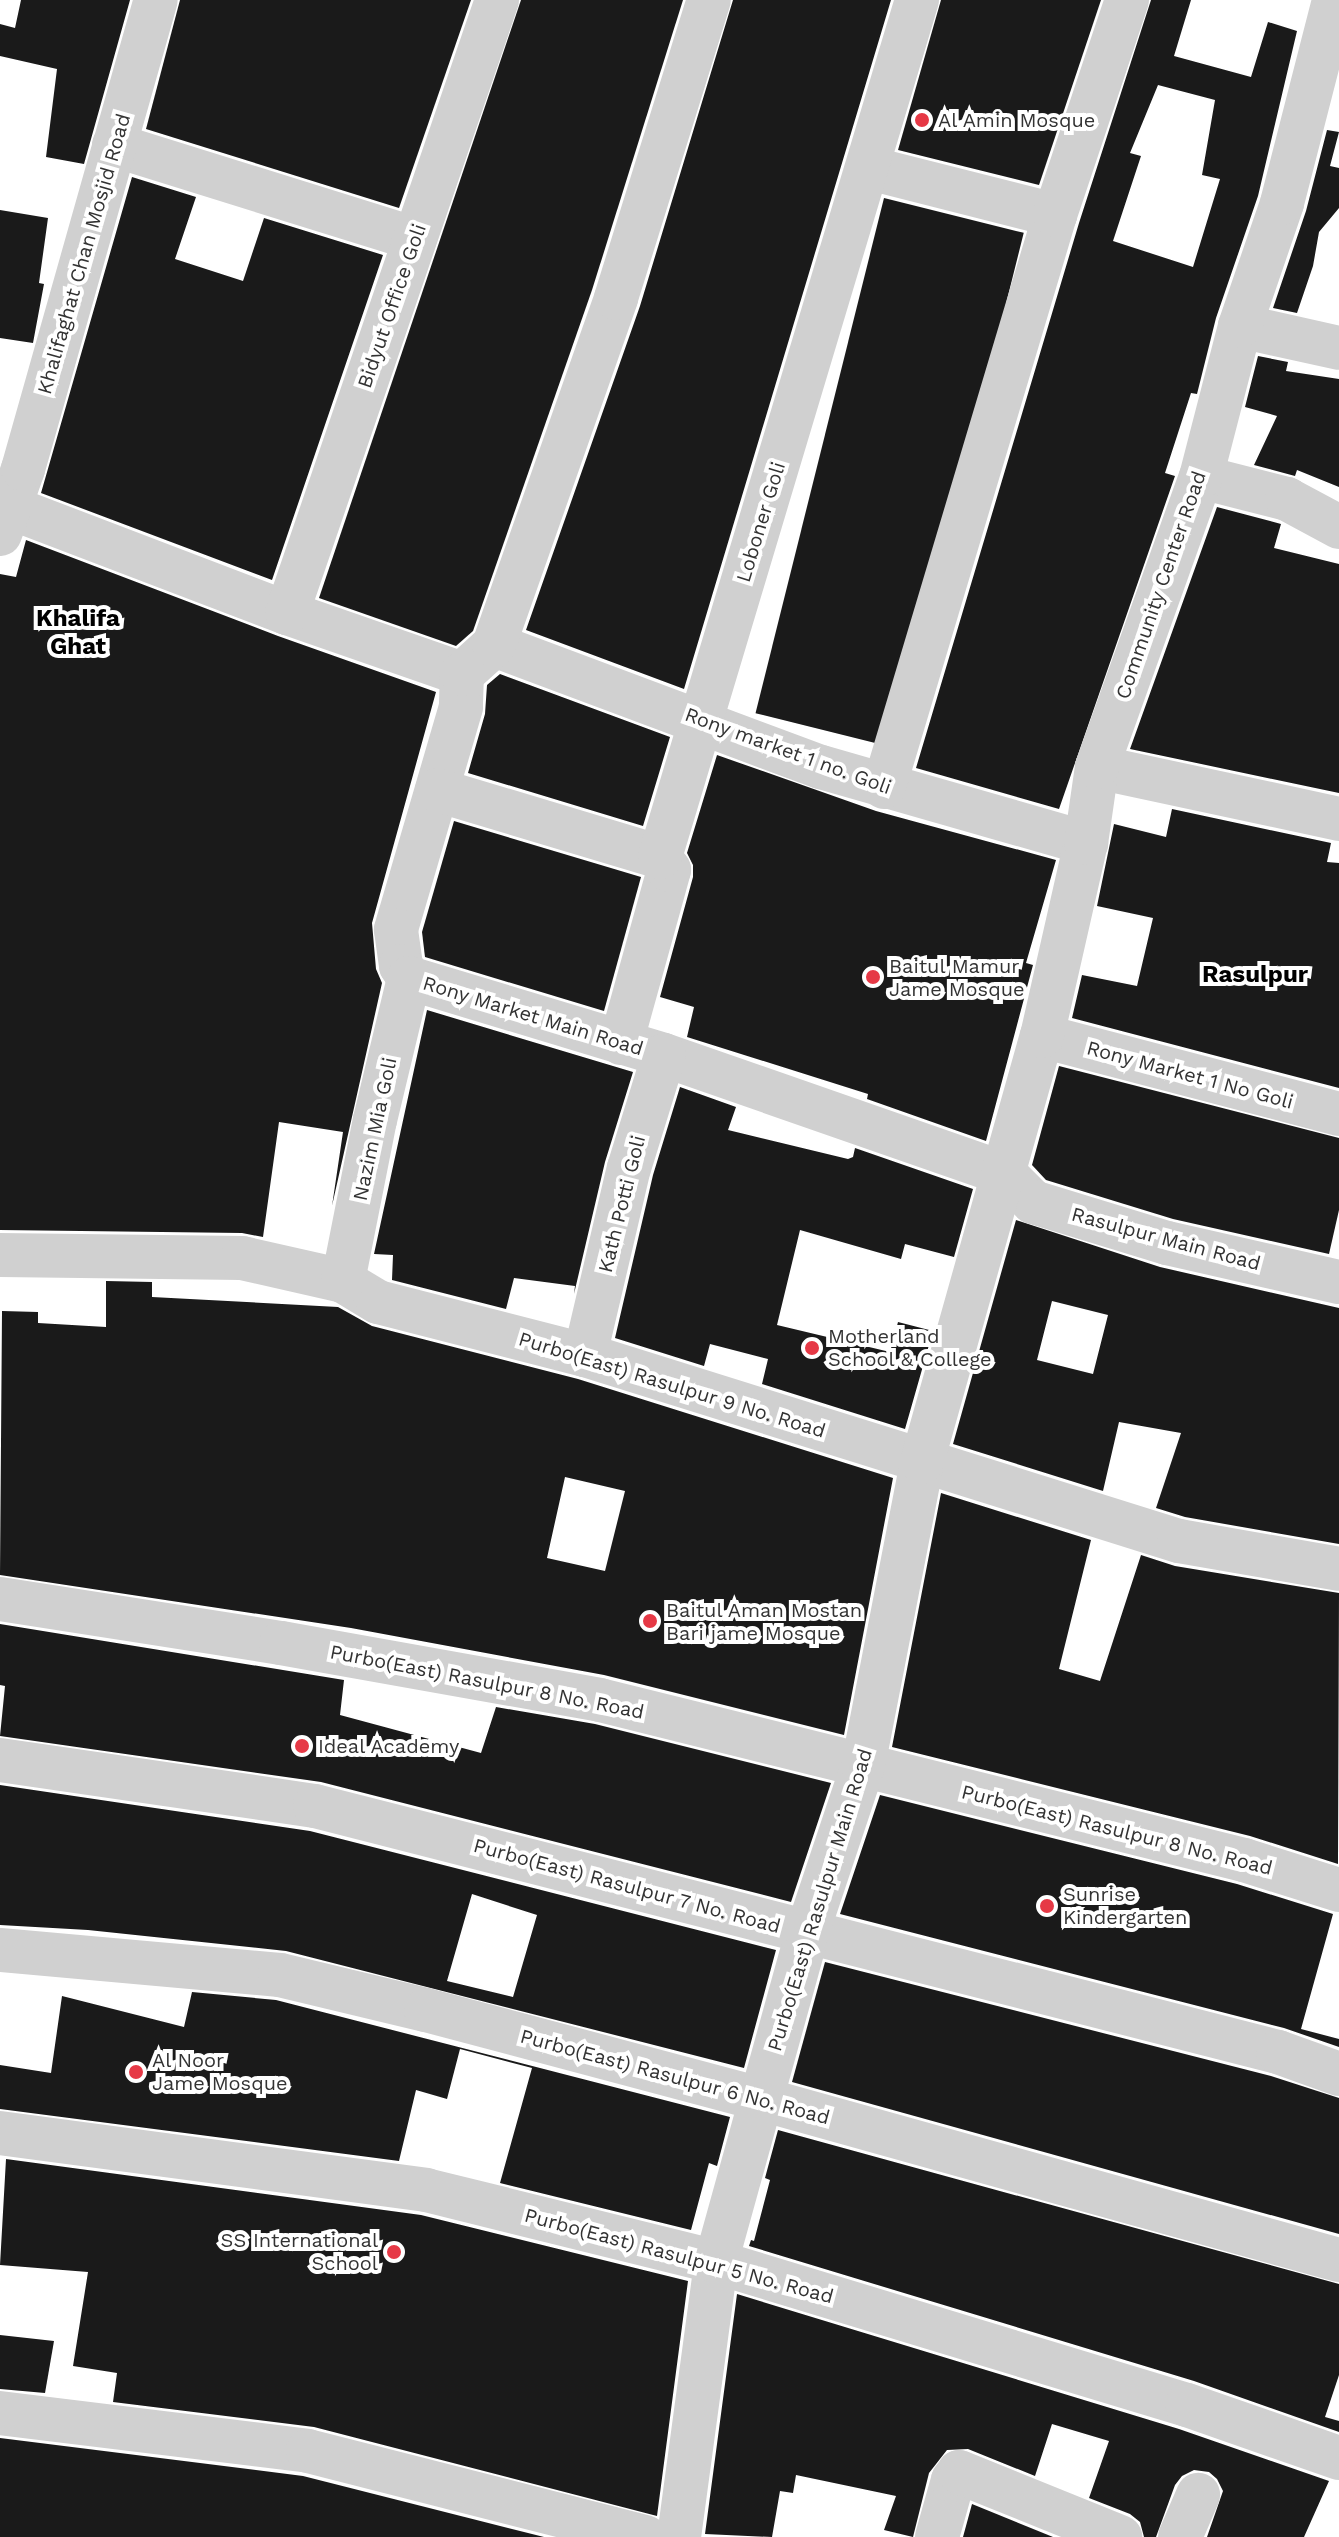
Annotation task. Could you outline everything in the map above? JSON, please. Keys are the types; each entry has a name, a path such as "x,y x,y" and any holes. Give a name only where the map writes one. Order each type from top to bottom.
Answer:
{"street":[{"name":"Khalifaghat Chan Mosjid Road","path":"8,494 156,0"},
{"name":"Bidyut Office Goli","path":"287,613 497,0"},
{"path":"8,494 287,613 462,674 494,645 616,298 709,0"},
{"name":"Loboner Goli","path":"621,1043 669,870 660,857 917,0"},
{"path":"884,787 1055,215 1127,0"},
{"name":"Community Center Road","path":"1005,1174 1042,1036 1086,843 1097,767 1201,477 1240,326 1282,203 1334,0"},
{"path":"114,145 415,239"},
{"path":"869,168 1055,215"},
{"path":"1240,326 1339,348"},
{"path":"1201,477 1287,499 1339,527"},
{"name":"Rony market 1 no. Goli","path":"494,645 821,767 1086,843"},
{"name":"Rony Market Main Road","path":"462,674 461,707 396,930 401,966 409,978 664,1055 1005,1174"},
{"path":"1097,767 1339,819"},
{"path":"437,790 660,857"},
{"name":"Nazim Mia Goli","path":"343,1281 375,1120 409,978"},
{"name":"Rony Market 1 No Goli","path":"1042,1036 1339,1114"},
{"name":"Kath Potti Goli","path":"585,1355 629,1168 664,1055"},
{"name":"Rasulpur Main Road","path":"1005,1174 1033,1202 1167,1243 1339,1282"},
{"name":"Purbo(East) Rasulpur Main Road","path":"679,2537 716,2262 807,1933 863,1766 922,1462 1005,1174"},
{"name":"Purbo(East) Rasulpur 9 No. Road","path":"0,1255 242,1258 343,1281 378,1302 585,1355 1179,1541 1339,1569"},
{"name":"Purbo(East) Rasulpur 8 No. Road","path":"0,1599 281,1643 600,1700 1244,1860 1339,1890"},
{"name":"Purbo(East) Rasulpur 7 No. Road","path":"0,1760 315,1806 1278,2052 1339,2074"},
{"name":"Purbo(East) Rasulpur 6 No. Road","path":"0,1950 280,1975 426,2010 761,2099 1339,2260"},
{"name":"Purbo(East) Rasulpur 5 No. Road","path":"0,2133 426,2190 716,2262 1187,2405 1339,2458"},
{"path":"0,2413 308,2451 645,2537"},
{"path":"937,2537 953,2480 959,2472 1120,2537"},
{"path":"1180,2537 1198,2495"}],"building":[{"path":"21,0 130,0 84,164 46,157 57,69 0,56 0,24 15,28"},
{"path":"180,0 471,0 399,208 146,129"},
{"path":"521,0 683,0 592,290 473,631 456,646 319,598"},
{"path":"733,0 891,0 684,689 526,630 640,306"},
{"path":"941,0 1101,0 1039,185 898,150"},
{"path":"1151,0 1191,0 1174,56 1251,77 1268,22 1297,31 1258,196 1216,318 1197,394 1191,393 1165,473 1175,476 1059,809 916,768 1079,223","holes":["1158,85 1215,100 1202,175 1220,179 1193,267 1113,241 1141,156 1130,153"]},
{"path":"1327,130 1339,132 1330,166 1339,168 1339,208 1319,232 1313,266 1297,313 1273,308 1306,211"},
{"path":"132,177 196,197 175,259 243,281 264,218 383,255 272,580 41,493"},
{"path":"884,198 1024,233 895,748 756,713"},
{"path":"0,210 48,218 39,283 44,284 33,343 0,338"},
{"path":"1258,356 1288,362 1286,371 1339,379 1339,487 1297,470 1295,476 1254,465 1277,416 1245,407"},
{"path":"1217,507 1281,524 1274,548 1339,564 1339,793 1130,749"},
{"path":"26,540 278,636 436,692 372,923 376,969 382,983 332,1206 343,1132 279,1122 263,1237 242,1233 0,1230 0,574 16,577"},
{"path":"500,674 670,737 643,826 468,773 485,714 487,685"},
{"path":"717,755 876,811 1056,860 1026,963 1033,965 986,1141 867,1099 868,1094 687,1037 694,1007 660,997 693,877 693,865 687,853"},
{"path":"1172,809 1331,843 1327,862 1339,863 1339,1088 1072,1018 1082,975 1137,986 1153,918 1097,906 1114,824 1166,837"},
{"path":"454,821 641,877 604,1011 425,957 422,932"},
{"path":"427,1010 633,1072 605,1162 574,1294 575,1286 514,1278 506,1309 392,1280 393,1255 374,1254"},
{"path":"1059,1066 1339,1138 1339,1210 1329,1254 1173,1219 1046,1180 1032,1165"},
{"path":"680,1087 736,1107 728,1130 848,1159 853,1157 855,1148 973,1189 954,1257 905,1244 901,1259 800,1230 777,1325 890,1352 898,1322 933,1331 905,1429 762,1384 768,1359 710,1344 704,1366 615,1338 653,1175"},
{"path":"1016,1220 1160,1267 1339,1308 1339,1544 1185,1517 1156,1508 1181,1433 1119,1422 1103,1491 953,1444","holes":["1052,1301 1108,1315 1093,1374 1037,1360"]},
{"path":"106,1281 152,1282 152,1297 338,1307 372,1326 578,1379 893,1478 844,1735 604,1675 351,1628 0,1575 2,1311 38,1312 38,1323 106,1327","holes":["565,1477 625,1491 605,1571 547,1558"]},
{"path":"941,1493 1091,1540 1059,1669 1100,1681 1141,1555 1175,1566 1339,1593 1338,1864 1250,1836 892,1747"},
{"path":"0,1624 344,1680 340,1715 481,1753 496,1707 595,1724 831,1783 791,1902 321,1782 0,1736 5,1686 0,1685"},
{"path":"0,1785 310,1831 776,1950 744,2068 286,1951 88,1930 0,1925","holes":["472,1894 537,1915 513,1997 447,1981"]},
{"path":"880,1795 1237,1884 1333,1914 1301,2029 1339,2039 1339,2047 1284,2028 840,1914"},
{"path":"825,1962 1271,2076 1339,2098 1339,2234 792,2082"},
{"path":"192,1992 276,2000 730,2117 717,2166 709,2163 691,2230 500,2183 532,2068 460,2049 447,2099 416,2090 399,2161 0,2109 0,2065 51,2073 62,1996 184,2027"},
{"path":"778,2130 1339,2284 1339,2375 1325,2417 1339,2421 1339,2432 1194,2381 749,2246 751,2240 754,2241 770,2180 765,2178"},
{"path":"6,2159 421,2215 688,2281 657,2516 314,2427 113,2402 117,2373 73,2366 88,2272 0,2265"},
{"path":"737,2294 1179,2429 1329,2481 1304,2537 1207,2537 1223,2491 1209,2472 1194,2470 1182,2476 1175,2485 1156,2537 1144,2537 1140,2522 1130,2514 1089,2498 1109,2441 1052,2424 1035,2476 968,2449 947,2450 929,2473 913,2537 884,2530 896,2496 796,2475 793,2493 780,2491 772,2537 705,2534"},
{"path":"0,2335 54,2341 45,2393 0,2389"},
{"path":"0,2438 303,2476 544,2537 0,2537"},
{"path":"972,2504 1053,2537 963,2537"}],"place":[{"name":"Al Amin Mosque","path":"922,120"},
{"name":"Baitul Mamur Jame Mosque","path":"873,977"},
{"name":"Motherland School & College","path":"812,1348"},
{"name":"Baitul Aman Mostan Bari jame Mosque","path":"650,1621"},
{"name":"Ideal Academy","path":"302,1746"},
{"name":"Sunrise Kindergarten","path":"1047,1906"},
{"name":"Al Noor Jame Mosque","path":"136,2072"},
{"name":"SS International School","path":"394,2252"}],"district":[{"name":"Khalifa Ghat","path":"78,633"},
{"name":"Rasulpur","path":"1255,975"}]}
